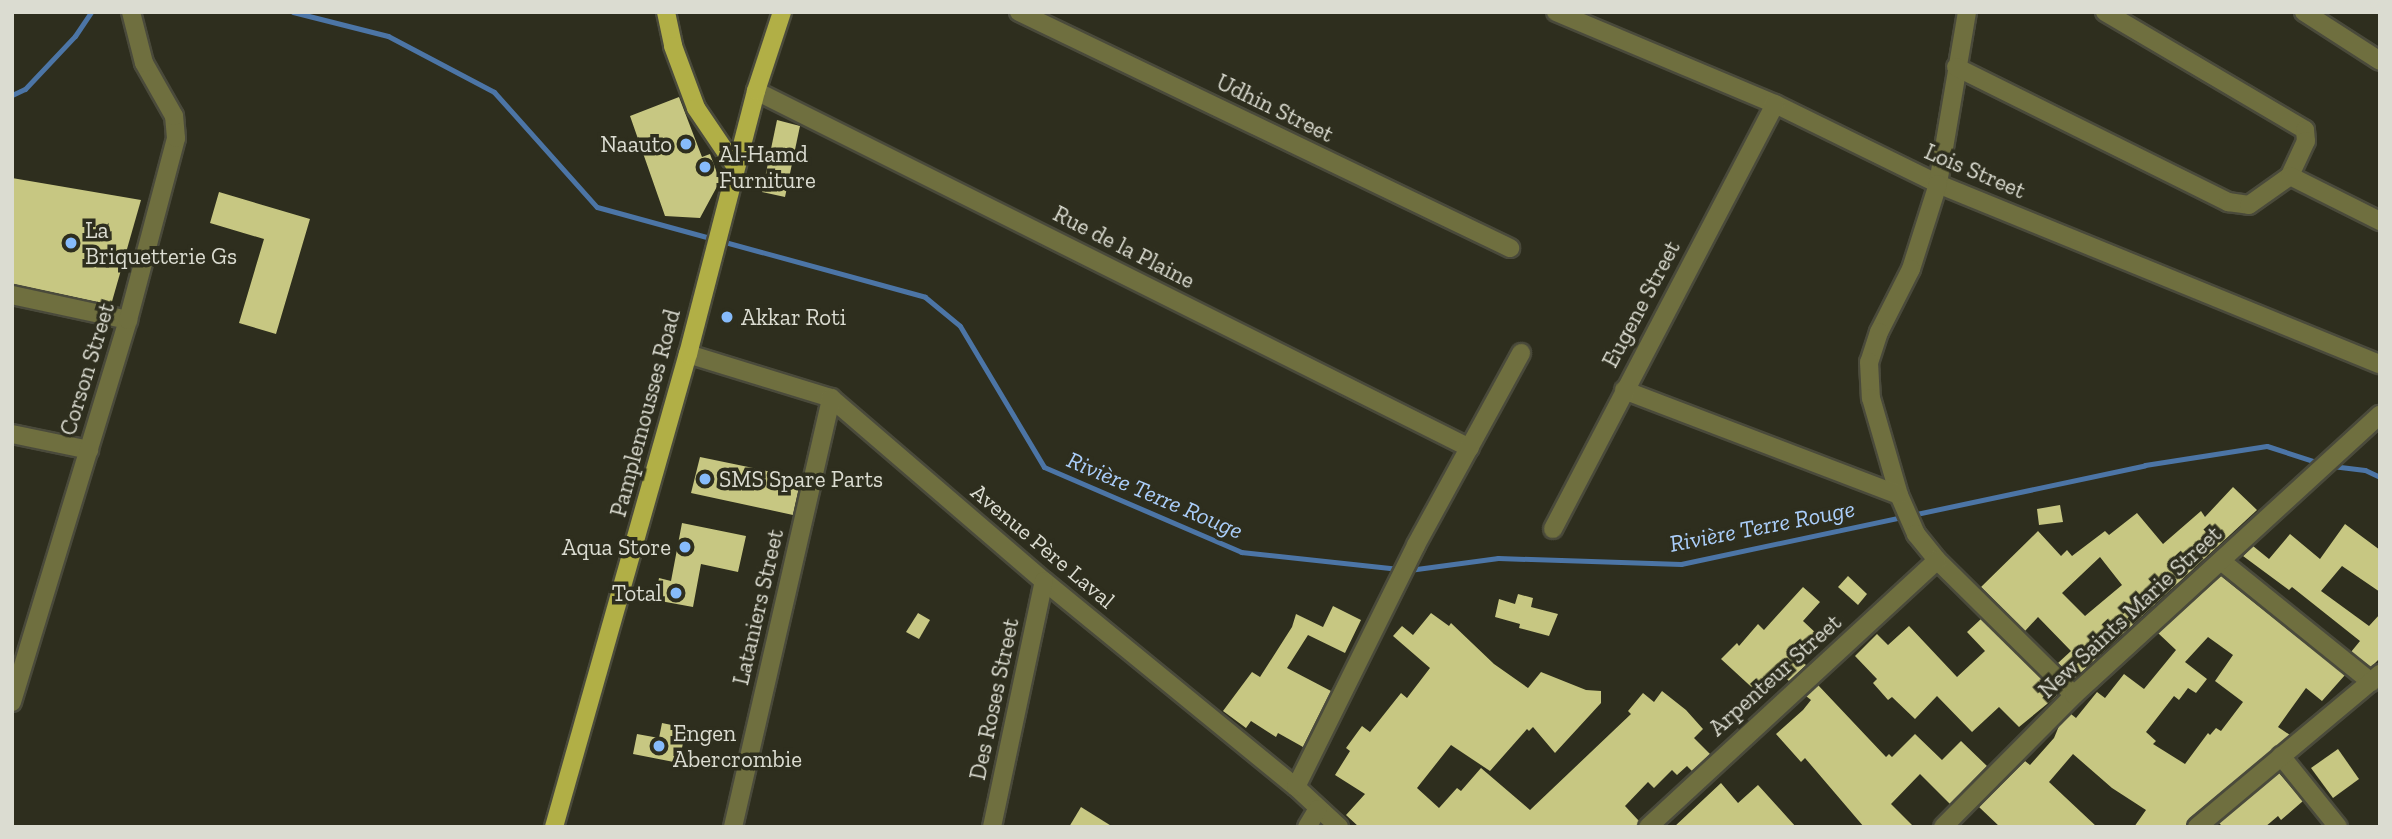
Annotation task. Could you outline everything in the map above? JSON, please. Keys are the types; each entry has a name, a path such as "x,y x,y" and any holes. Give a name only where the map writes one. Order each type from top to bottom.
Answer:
{"main road":[{"path":"666,12 673,46 696,108 736,167"},
{"name":"Pamplemousses Road","path":"554,827 688,354 756,91 782,12"}],"street":[{"name":"Corson Street","path":"12,702 128,320 176,127 174,117 144,62 131,12"},
{"name":"Udhin Street","path":"1019,12 1510,248"},
{"name":"Lois Street","path":"1556,12 1775,104 1938,184 2380,364"},
{"path":"1967,12 1938,184 1911,269 1879,332 1869,362 1871,398 1902,503 1916,534 1937,561 2074,695"},
{"path":"1956,67 2228,202 2249,205 2290,176 2306,141 2305,130 2105,12"},
{"path":"2304,12 2380,61"},
{"name":"Rue de la Plaine","path":"756,91 1470,448"},
{"name":"Eugene Street","path":"1553,529 1775,104"},
{"path":"2290,176 2380,221"},
{"path":"12,295 128,320"},
{"path":"1296,787 1416,545 1521,352"},
{"name":"Avenue Père Laval","path":"688,354 831,398 1044,582 1296,787 1339,827"},
{"path":"1624,390 1902,503"},
{"name":"Lataniers Street","path":"733,827 831,398"},
{"name":"New Saints Marie Street","path":"1942,827 2074,695 2380,415"},
{"path":"2355,439 2380,430"},
{"path":"12,434 89,450"},
{"name":"Arpenteur Street","path":"1648,827 1937,561"},
{"path":"2197,827 2375,678 2221,561"},
{"name":"Des Roses Street","path":"992,827 1044,582"},
{"path":"2281,756 2337,827"},
{"path":"1307,827 1318,809"}],"building":[{"path":"679,97 702,157 710,154 720,181 700,218 665,216 630,116"},
{"path":"777,120 800,126 785,197 762,192"},
{"name":"La Briquetterie Gs","path":"12,178 141,200 111,305 12,284"},
{"path":"219,192 310,219 276,334 239,323 264,239 210,223"},
{"path":"700,457 801,478 793,515 691,493"},
{"path":"2233,487 2257,510 2074,679 2058,663 2071,651 2038,617 2025,631 1981,587 2038,531 2061,556 2067,550 2072,556 2105,531 2109,535 2137,513 2163,544 2201,511 2205,517","holes":["2100,557 2122,585 2085,616 2062,593"]},
{"path":"2060,505 2063,522 2039,525 2037,509"},
{"path":"682,523 746,536 738,572 701,564 693,607 655,600 659,578 671,581"},
{"path":"2345,524 2380,550 2380,592 2342,566 2321,591 2369,626 2380,614 2380,658 2371,667 2351,652 2360,641 2292,587 2289,590 2243,556 2253,546 2269,559 2290,534 2320,559"},
{"path":"1848,576 1867,594 1858,605 1838,587"},
{"path":"2221,576 2345,675 2322,701 2306,688 2278,727 2290,735 2190,818 2186,827 2134,827 2146,810 2112,788 2073,754 2049,782 2097,827 2000,827 1979,807 2025,761 2030,765 2054,738 2059,726 2071,714 2076,718 2097,692 2105,698 2124,674 2144,689 2176,650 2158,633","holes":["2208,637 2233,655 2215,681 2243,702 2221,731 2216,728 2210,735 2208,733 2185,764 2153,744 2156,741 2146,732 2174,696 2179,700 2188,688 2196,693 2207,679 2185,662"]},
{"path":"1803,587 1820,602 1803,621 1818,635 1811,642 1815,646 1801,661 1806,665 1789,681 1780,674 1759,694 1721,659 1737,643 1739,646 1758,624 1764,630"},
{"path":"1518,594 1533,598 1531,607 1558,614 1549,636 1519,628 1520,624 1495,617 1499,599 1515,604"},
{"path":"1333,606 1361,620 1345,653 1308,635 1287,668 1331,691 1303,747 1278,733 1276,737 1251,721 1246,728 1223,711 1252,672 1260,677 1292,627 1296,614 1323,627"},
{"path":"918,613 930,620 919,639 906,632"},
{"path":"1431,613 1449,626 1451,623 1494,664 1528,688 1541,672 1586,690 1601,691 1601,703 1555,753 1533,727 1529,731 1527,729 1490,771 1451,745 1417,788 1439,808 1457,788 1461,791 1481,768 1530,810 1631,714 1628,711 1643,693 1654,702 1662,691 1686,710 1703,729 1694,738 1710,754 1692,771 1687,766 1677,775 1672,770 1654,788 1648,782 1625,806 1639,821 1637,827 1359,827 1346,815 1365,794 1335,775 1350,751 1346,748 1362,726 1370,732 1401,693 1407,698 1430,668 1393,636 1402,626 1413,635"},
{"path":"1981,619 2058,695 2019,727 1999,707 1972,732 1937,696 1915,719 1892,697 1888,700 1873,683 1877,679 1855,656 1877,634 1888,645 1909,626 1957,677 1985,651 1967,632"},
{"path":"1818,685 1886,757 1889,754 1892,757 1915,734 1942,760 1961,741 1987,766 1950,804 1920,774 1891,804 1914,827 1864,827 1805,758 1801,762 1776,734 1803,710 1811,700 1806,696"},
{"name":"Engen Abercrombie","path":"662,723 686,728 679,763 633,754 637,734 659,738"},
{"path":"2338,749 2359,779 2333,798 2311,768"},
{"path":"2279,773 2303,801 2281,820 2278,816 2265,827 2223,827 2219,823"},
{"path":"1721,783 1738,803 1758,785 1796,827 1674,827"},
{"path":"1081,807 1113,827 1069,827"}],"waterway":[{"path":"12,95 25,89 75,36 91,12"},
{"name":"Rivière Terre Rouge","path":"293,12 388,36 494,92 597,207 925,297 960,326 1044,467 1241,552 1399,569"},
{"name":"Rivière Terre Rouge","path":"1409,570 1498,558 1681,564 2145,465 2267,446 2313,461"},
{"path":"2332,466 2365,470 2380,477"}],"place":[{"name":"Naauto","path":"686,144"},
{"name":"Al-Hamd Furniture","path":"705,167"},
{"name":"La Briquetterie Gs","path":"71,243"},
{"name":"Akkar Roti","path":"727,317"},
{"name":"SMS Spare Parts","path":"705,479"},
{"name":"Aqua Store","path":"685,547"},
{"name":"Total","path":"676,593"},
{"name":"Engen Abercrombie","path":"659,746"}]}
